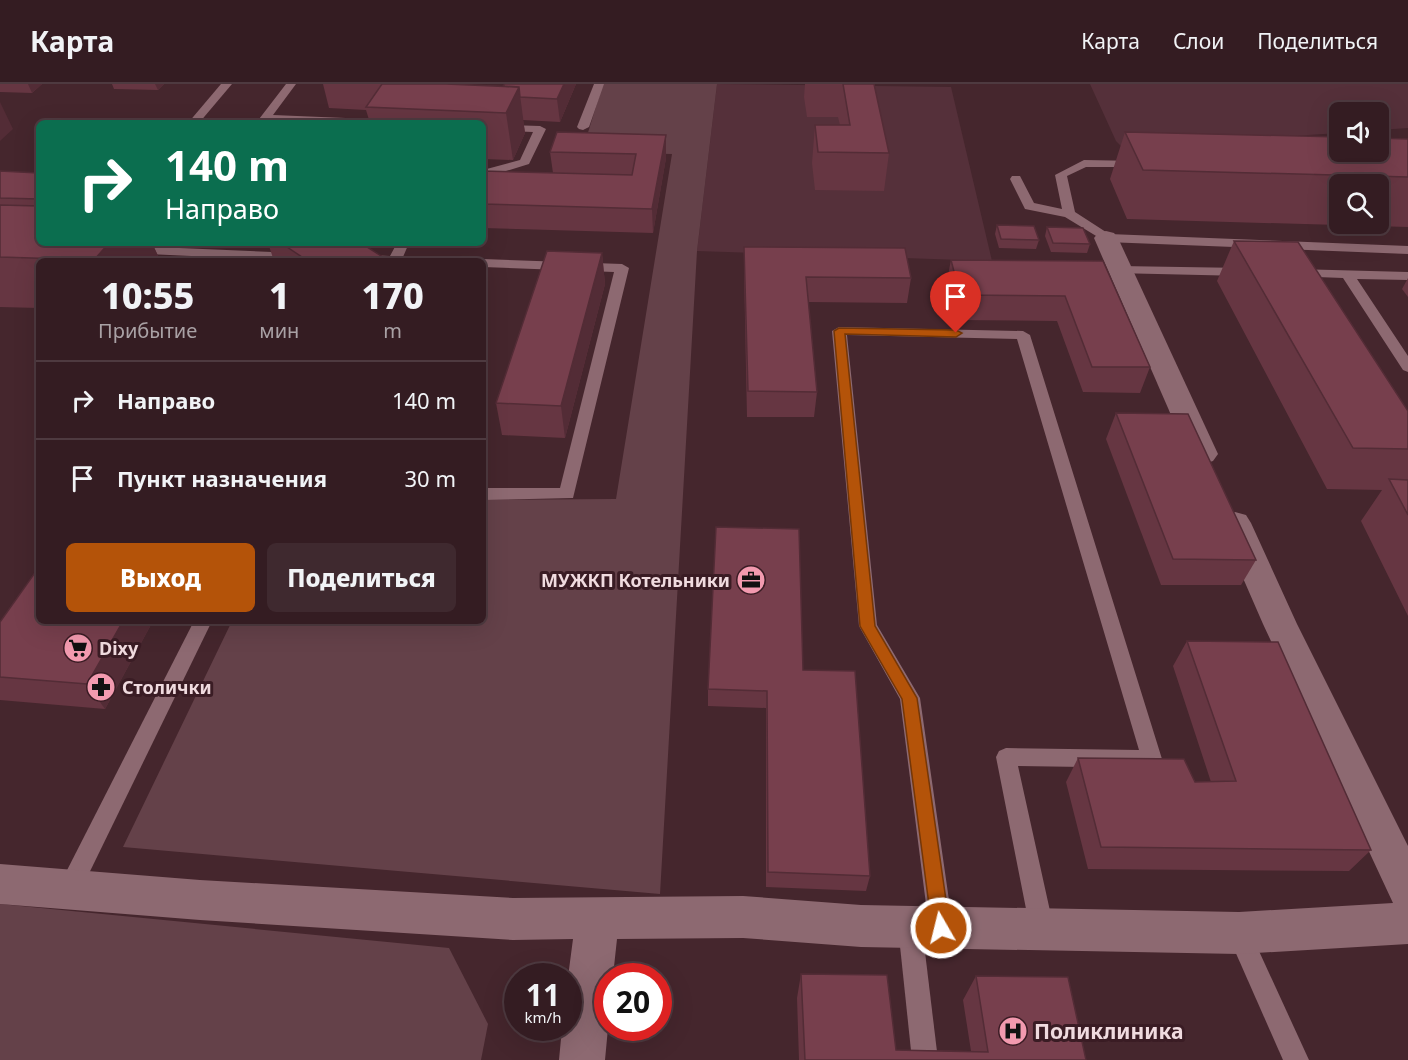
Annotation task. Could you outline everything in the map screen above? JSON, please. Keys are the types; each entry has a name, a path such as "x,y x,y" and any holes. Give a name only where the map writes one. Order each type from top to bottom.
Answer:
{"street":[{"path":"1106,238 1179,405 1220,488 1280,624 1408,890"},
{"path":"0,884 513,920 743,917 861,926 1239,933 1408,923"},
{"path":"582,1060 597,918"}],"lane":[{"path":"196,120 227,84"},
{"path":"263,120 291,84"},
{"path":"583,127 599,84"},
{"path":"486,127 540,129 525,162 486,173"},
{"path":"1070,214 1061,175 1084,164 1156,165"},
{"path":"1016,179 1029,206 1070,214 1106,238 1408,250"},
{"path":"120,250 311,257"},
{"path":"486,264 622,268 567,494 486,494"},
{"path":"1119,270 1408,276"},
{"path":"1347,274 1408,367"},
{"path":"926,1060 926,927 910,698 868,626 839,331 1023,335 1152,759 1006,757 1042,929"},
{"path":"69,890 202,624"},
{"path":"1239,933 1296,1060"}],"shaded area":[{"path":"603,84 717,84 697,251 660,894 123,847 231,624 486,624 486,500 616,499 672,154 582,152"},
{"path":"717,84 951,87 992,261 697,251"},
{"path":"1090,84 1408,84 1408,128 1389,129 1389,102 1329,102 1329,134 1122,147 1116,141"},
{"path":"0,904 449,948 488,1024 481,1060 0,1060"}],"building":[{"path":"382,84 519,87 506,113 366,107"},
{"path":"505,84 564,84 557,99 520,97 519,87 503,86"},
{"path":"843,84 874,84 889,153 818,152 815,125 850,125"},
{"path":"557,132 666,135 652,209 486,204 486,171 632,175 636,154 550,152"},
{"path":"1125,132 1329,137 1329,162 1389,162 1389,138 1408,139 1408,177 1389,176 1389,174 1329,175 1143,170"},
{"path":"0,171 36,173 36,199 0,198"},
{"path":"0,205 36,206 36,246 106,246 96,258 0,257"},
{"path":"997,225 1034,226 1039,240 1001,239"},
{"path":"1047,227 1083,228 1090,244 1053,243"},
{"path":"1234,241 1298,242 1408,411 1408,449 1353,448"},
{"path":"286,246 366,246 384,258 304,258"},
{"path":"744,247 905,248 911,278 806,277 817,392 748,391"},
{"path":"547,251 602,253 561,406 496,403"},
{"path":"951,260 1103,261 1150,367 1092,367 1065,296 960,295"},
{"path":"1116,413 1188,414 1256,560 1173,559"},
{"path":"1389,479 1408,480 1408,515"},
{"path":"716,527 799,529 803,670 855,671 870,876 768,872 767,691 708,689"},
{"path":"36,571 36,624 121,624 87,684 0,677 0,622"},
{"path":"1187,641 1278,642 1371,850 1101,847 1078,758 1184,759 1195,782 1236,781"},
{"path":"801,974 887,975 896,1050 988,1052 976,976 1068,977 1086,1060 805,1060"}],"place":[{"name":"МУЖКП Котельники","path":"751,580"},
{"name":"Dixy","path":"78,648"},
{"name":"Столички","path":"101,687"},
{"name":"Поликлиника","path":"1013,1031"}],"route":[{"path":"941,928 910,698 868,626 839,331 956,333"}]}
